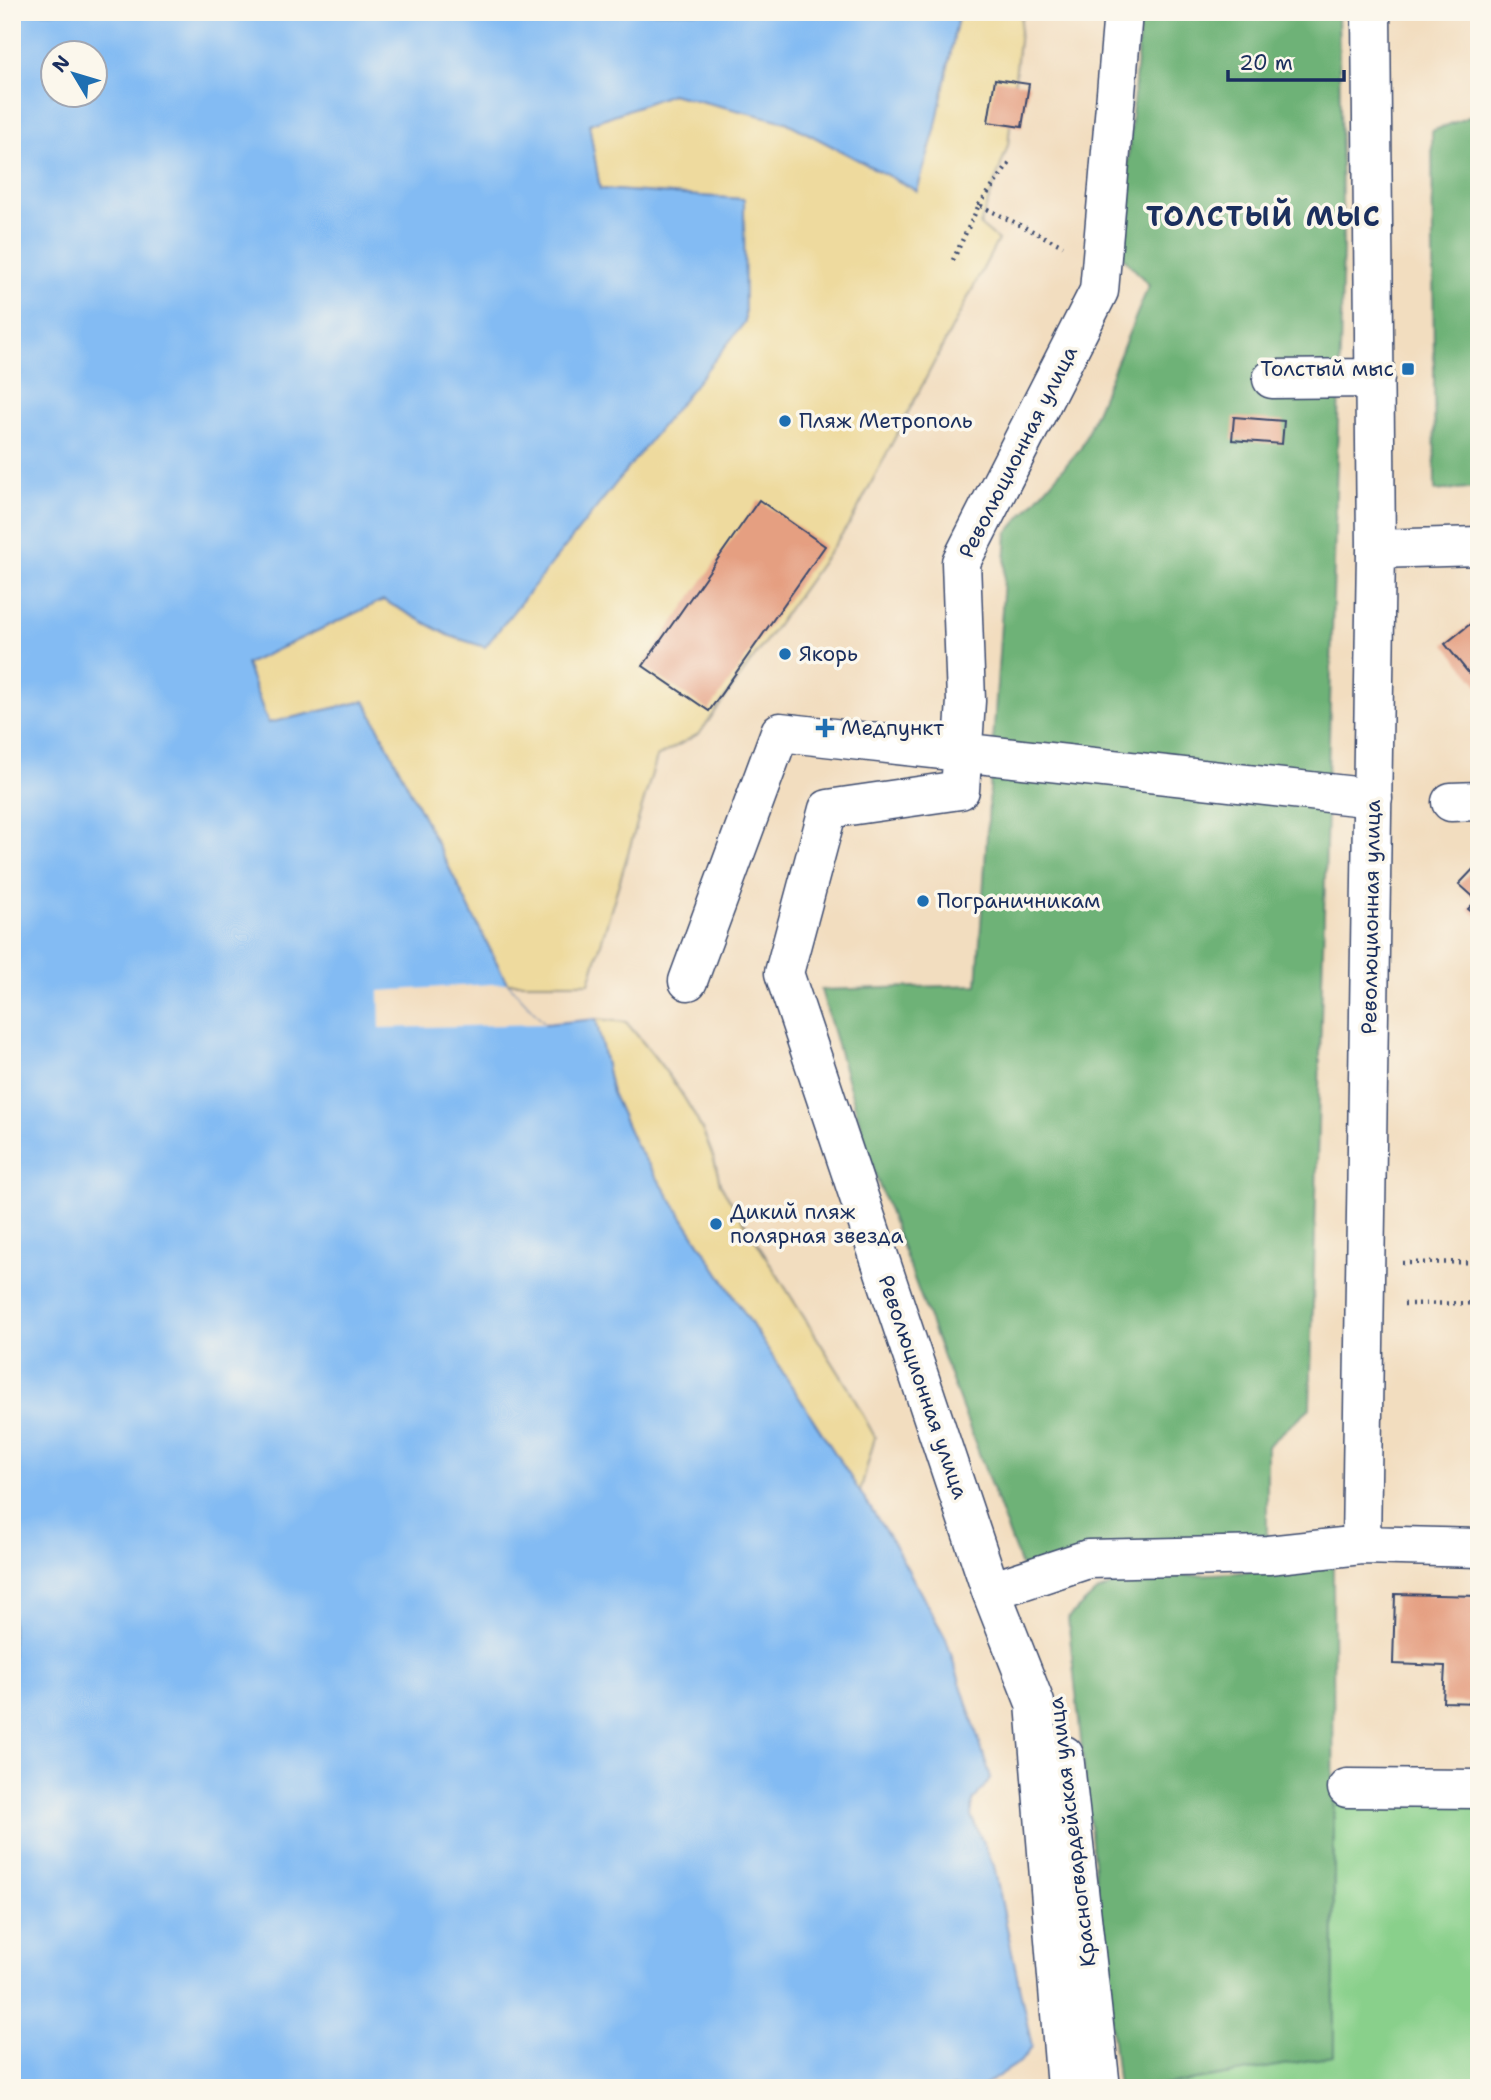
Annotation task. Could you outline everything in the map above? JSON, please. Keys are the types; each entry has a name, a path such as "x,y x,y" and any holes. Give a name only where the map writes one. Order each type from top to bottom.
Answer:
{"street":[{"name":"Революционная улица","path":"1066,2088 1035,1703 1003,1587 784,973 828,810 960,790 966,701 961,562 1099,291 1123,12"},
{"path":"1349,12 1351,267 1374,290"},
{"name":"Революционная улица","path":"1361,1545 1376,549 1371,12"},
{"path":"1272,379 1375,378"},
{"path":"1376,549 1479,546"},
{"path":"688,981 780,732 1373,798"},
{"path":"1003,1587 1088,1559 1268,1555 1361,1545 1479,1548"},
{"name":"Красногвардейская улица","path":"1003,1587 1058,1695 1101,2088"},
{"path":"1347,1788 1479,1789"}],"path":[{"path":"953,260 979,205 1012,160"},
{"path":"979,205 1072,251"},
{"path":"1399,1263 1479,1262"},
{"path":"1398,1304 1479,1303"}],"green space":[{"path":"1141,12 1338,12 1343,246 1310,1408 1267,1446 1267,1540 1022,1569 874,1171 821,990 977,985 1007,533 1081,448 1149,285 1120,254"},
{"path":"1479,113 1479,487 1435,491 1432,131"},
{"path":"1333,1567 1334,2056 1150,2088 1118,2088 1068,1618 1095,1593 1126,1579"},
{"path":"1334,1798 1479,1800 1479,2088 1150,2088 1334,2056"}],"sand":[{"name":"Пляж Метрополь","path":"959,12 1022,12 1008,145 980,225 998,240 852,520 700,733 657,757 589,983 507,983 365,701 268,724 246,664 383,600 450,636 743,200 600,189 589,124 671,94 786,122 917,190 935,130"},
{"name":"Дикий пляж полярная звезда","path":"596,1019 626,1022 684,1097 706,1139 720,1184 848,1387 875,1437 860,1492 634,1142 612,1093"}],"water":[{"path":"12,12 959,12 935,130 917,191 786,122 671,94 589,124 600,189 744,199 745,322 485,647 450,636 383,600 246,664 268,723 365,701 507,983 545,1024 596,1019 612,1093 634,1142 895,1546 946,1639 991,1778 973,1801 971,1816 994,1866 1032,2047 1020,2062 980,2088 12,2088"}],"pier":[{"path":"507,983 545,1024 380,1028 379,991"}],"building":[{"path":"995,79 1029,84 1022,127 988,122"},
{"path":"1234,417 1284,421 1282,444 1232,440"},
{"path":"759,500 825,546 709,711 643,666"},
{"path":"1479,617 1479,686 1445,644"},
{"path":"1479,863 1479,918 1468,909 1477,900 1459,884"},
{"path":"1395,1594 1479,1596 1479,1703 1443,1702 1445,1666 1393,1664"}],"place":[{"name":"Толстый мыс","path":"1408,369"},
{"name":"Пляж Метрополь","path":"785,421"},
{"name":"Якорь","path":"785,654"},
{"name":"Медпункт","path":"825,728"},
{"name":"Пограничникам","path":"923,901"},
{"name":"Дикий пляж полярная звезда","path":"716,1224"}],"district":[{"name":"ТОЛСТЫЙ МЫС","path":"1264,216"}]}
